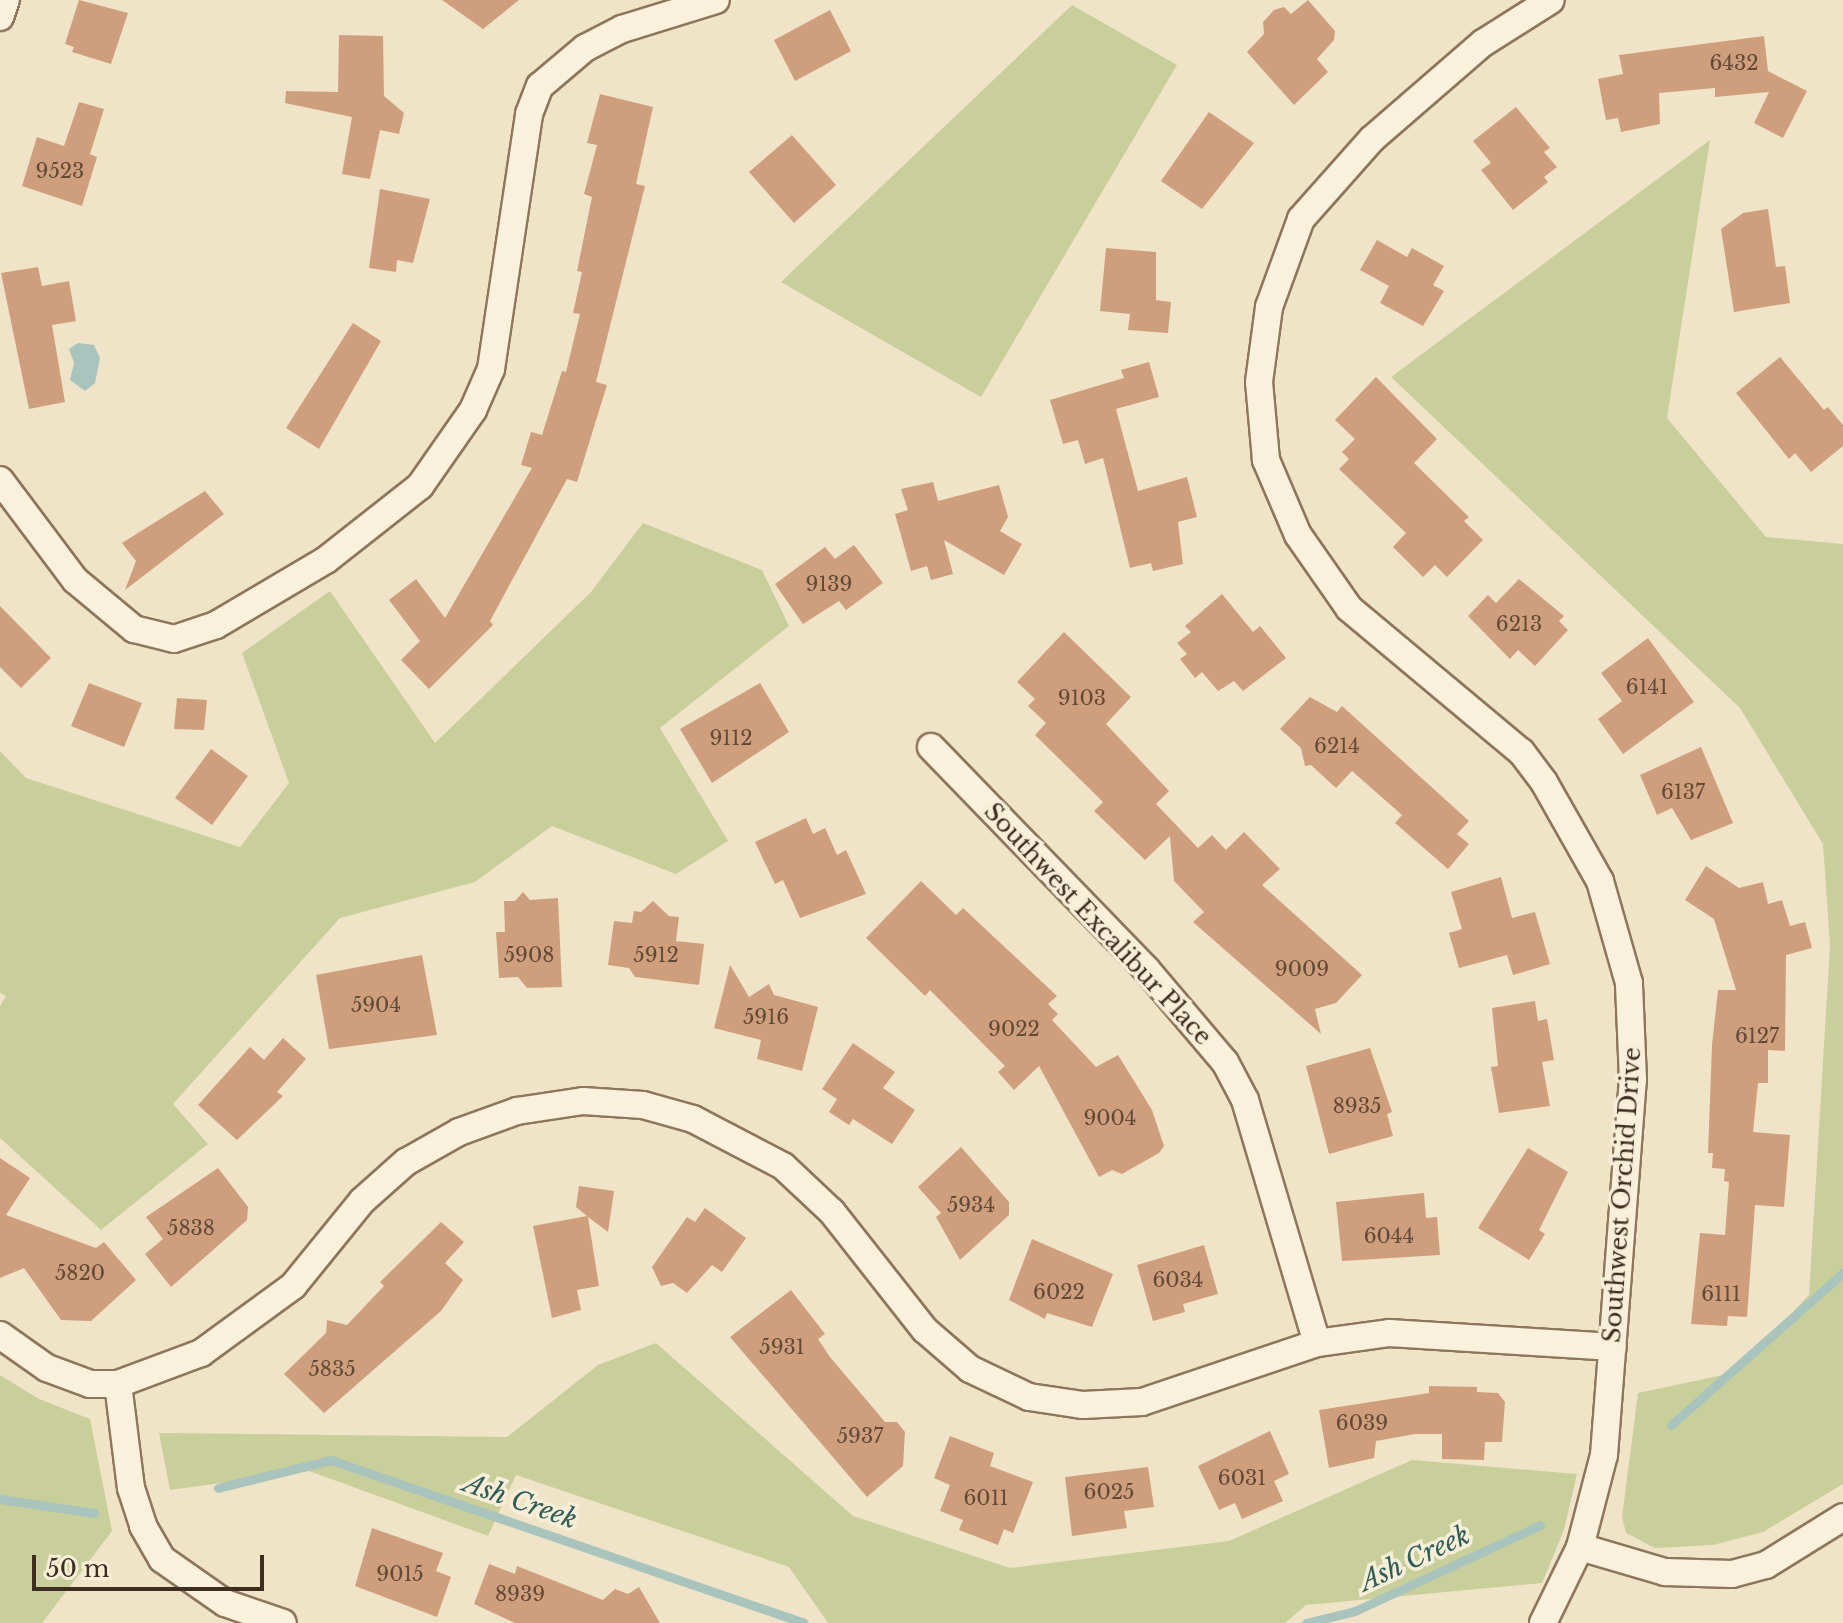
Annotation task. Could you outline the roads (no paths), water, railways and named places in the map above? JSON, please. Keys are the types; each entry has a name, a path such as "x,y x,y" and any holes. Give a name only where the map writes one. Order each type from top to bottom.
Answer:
{"street":[{"path":"0,17 6,0"},
{"path":"0,480 75,580 134,629 147,633 174,639 216,625 326,560 420,486 473,410 491,369 529,114 540,86 585,48 622,29 716,0"},
{"name":"Southwest Orchid Drive","path":"1543,1623 1580,1547 1604,1455 1633,1080 1629,983 1600,881 1565,814 1521,752 1349,608 1298,535 1266,460 1259,382 1269,307 1301,219 1372,139 1483,43 1551,0"},
{"name":"Southwest Excalibur Place","path":"931,747 1146,969 1225,1062 1245,1100 1317,1343"},
{"path":"0,1335 47,1368 90,1384 118,1384 201,1353 248,1324 293,1286 362,1201 406,1162 459,1132 517,1111 583,1101 643,1105 693,1119 783,1166 832,1212 925,1330 970,1369 1029,1397 1083,1405 1142,1402 1317,1343 1390,1333 1613,1347"},
{"path":"118,1384 131,1488 143,1526 162,1559 225,1603 283,1623"},
{"path":"1580,1547 1665,1572 1732,1574 1766,1565 1843,1517"}],"water":[{"path":"78,343 94,345 100,358 95,383 85,391 70,380 74,363 69,349"}],"waterway":[{"name":"Ash Creek","path":"1671,1425 1843,1273"},
{"name":"Ash Creek","path":"218,1488 331,1460 804,1623"},
{"name":"Ash Creek","path":"0,1499 94,1513"},
{"name":"Ash Creek","path":"1306,1623 1355,1611 1540,1525"}]}
